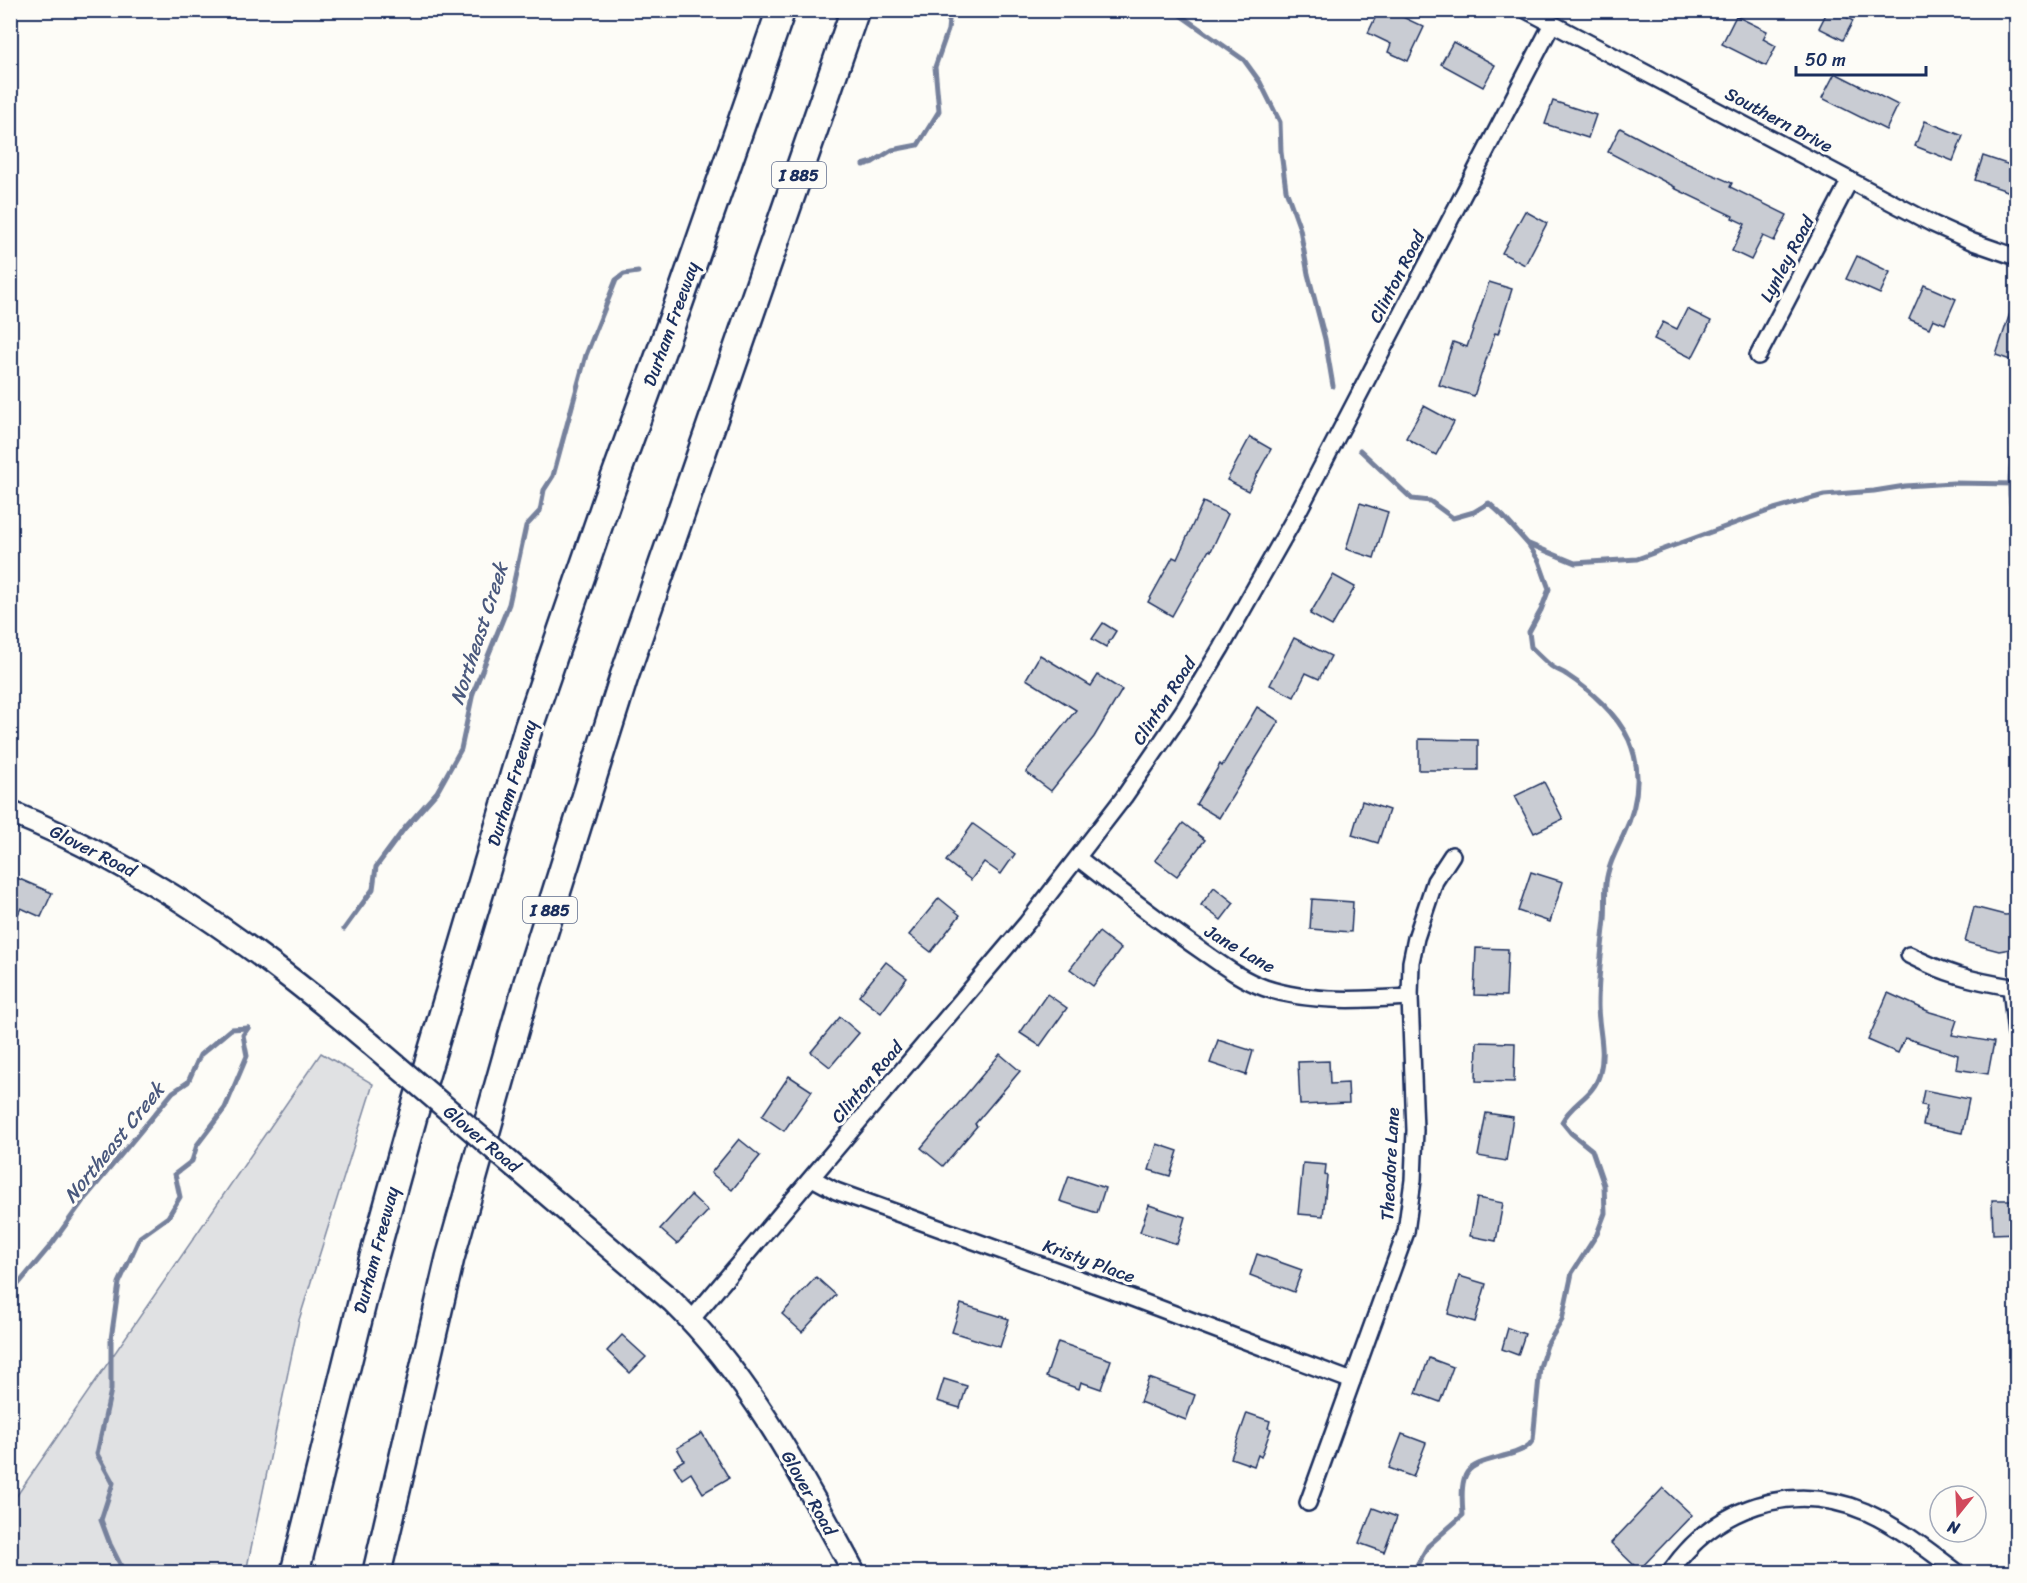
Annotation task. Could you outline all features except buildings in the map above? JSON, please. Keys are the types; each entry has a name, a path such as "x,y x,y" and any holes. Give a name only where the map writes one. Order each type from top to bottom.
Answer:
{"highway":[{"name":"Durham Freeway","path":"295,1572 370,1271 416,1105 528,729 781,10"},
{"name":"I 885","path":"376,1572 450,1258 528,982 624,677 855,10"}],"street":[{"name":"Southern Drive","path":"1526,10 1933,224 1973,242 2016,257"},
{"name":"Clinton Road","path":"691,1320 1018,933 1124,797 1183,711 1298,512 1552,24"},
{"name":"Lynley Road","path":"1758,356 1850,180"},
{"name":"Glover Road","path":"10,812 82,844 210,918 291,978 370,1043 652,1284 691,1320 724,1358 761,1410 854,1572"},
{"name":"Theodore Lane","path":"1308,1503 1406,1232 1413,1180 1415,1130 1410,997 1411,962 1425,908 1435,881 1452,855"},
{"name":"Jane Lane","path":"1078,858 1190,943 1224,966 1265,988 1305,996 1384,999 1410,997"},
{"path":"1910,955 1934,968 1969,980 2014,986 2016,1034"},
{"name":"Kristy Place","path":"812,1178 836,1191 1353,1381"},
{"path":"1670,1572 1701,1535 1735,1513 1762,1503 1799,1499 1833,1502 1867,1512 1910,1537 1957,1572"}],"shaded area":[{"path":"2016,436 2016,533 2010,509 2008,477"},
{"path":"321,1053 373,1084 299,1320 246,1572 11,1572 11,1504"}],"waterway":[{"name":"Northeast Creek","path":"863,165 873,162 892,150 918,145 939,111 935,67 948,30 950,10"},
{"path":"1173,10 1244,60 1260,82 1280,122 1286,190 1300,229 1308,274 1325,339 1333,386"},
{"name":"Northeast Creek","path":"344,929 373,889 376,867 404,829 437,792 461,749 473,693 509,604 526,526 540,511 544,490 553,476 586,355 616,280 624,274 638,272"},
{"path":"1360,450 1412,499 1430,501 1453,518 1474,512 1489,503 1528,544 1539,561 1549,589 1529,632 1531,647 1551,666 1585,688 1610,712 1629,740 1637,777 1632,813 1610,865 1606,883 1598,994 1602,1064 1593,1088 1562,1122 1571,1133 1592,1150 1604,1185 1605,1213 1597,1234 1572,1273 1562,1320 1547,1345 1540,1367 1533,1440 1520,1451 1486,1461 1470,1469 1463,1485 1463,1515 1428,1546 1413,1572"},
{"path":"1529,544 1575,563 1637,559 1774,509 1824,495 1953,483 2016,484"},
{"name":"Northeast Creek","path":"10,1294 173,1092 188,1082 200,1055 231,1029 248,1028"},
{"path":"124,1572 101,1520 113,1483 97,1454 111,1390 111,1339 119,1283 140,1237 168,1217 180,1197 175,1174 192,1161 197,1145 225,1108 247,1056 243,1035 248,1028"}]}
